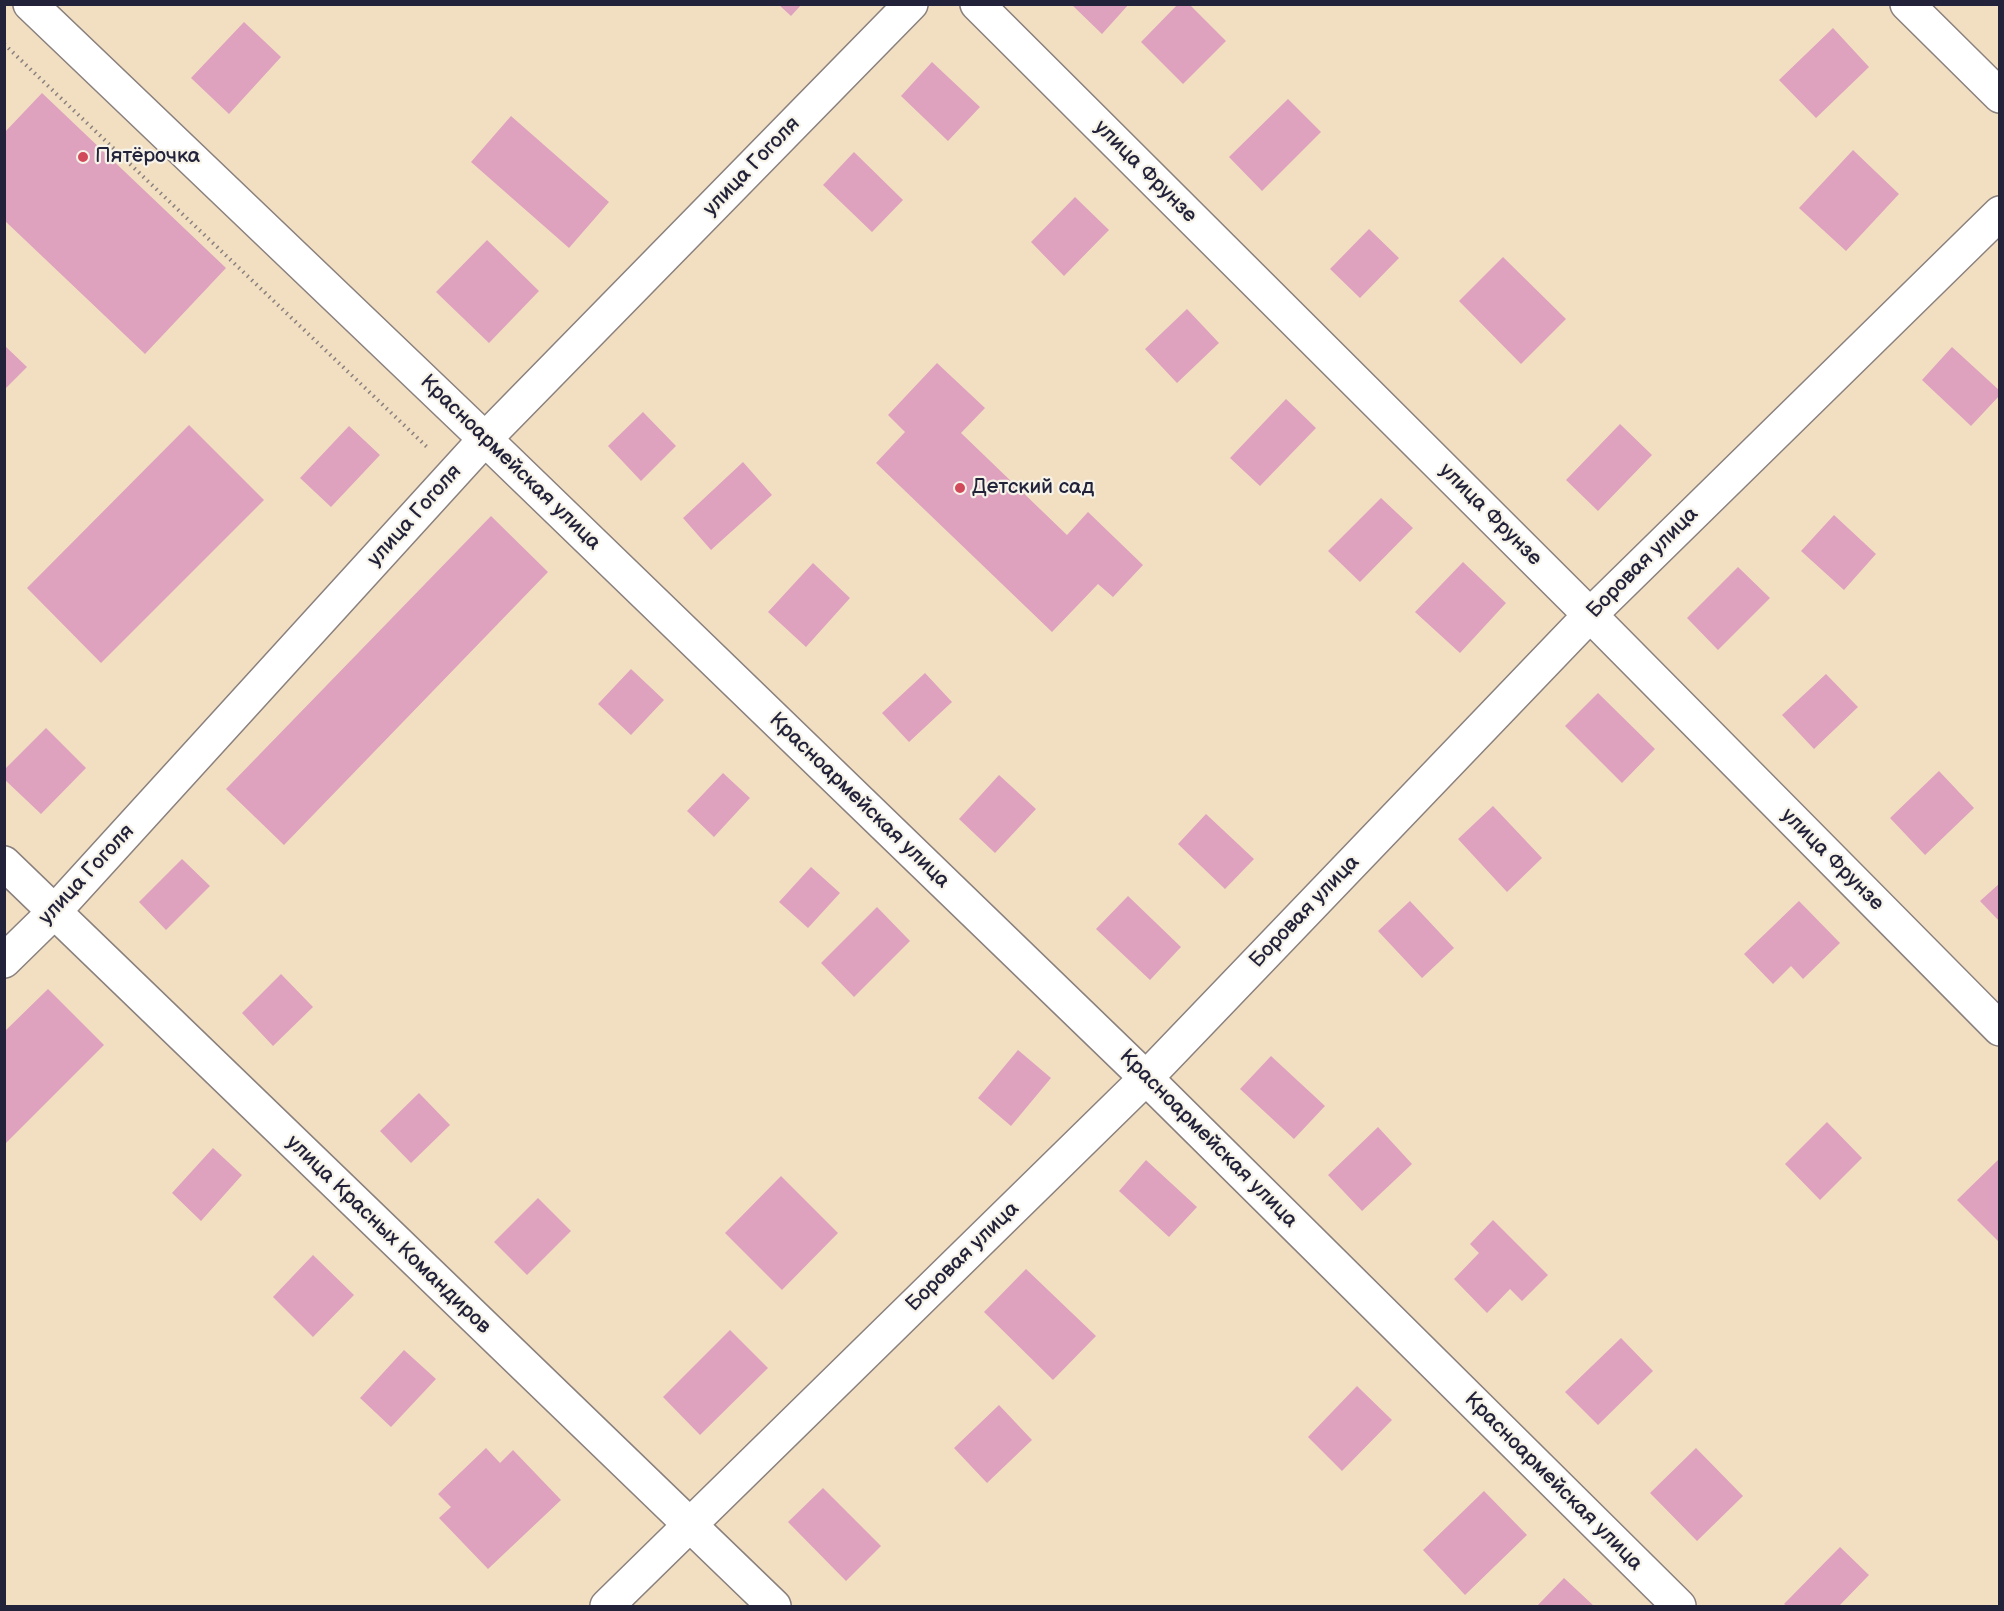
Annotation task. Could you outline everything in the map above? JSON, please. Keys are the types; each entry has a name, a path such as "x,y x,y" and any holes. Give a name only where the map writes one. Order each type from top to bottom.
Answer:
{"street":[{"name":"Красноармейская улица","path":"30,4 485,439 1146,1078 1679,1606"},
{"name":"улица Гоголя","path":"4,961 54,912 485,439 910,4"},
{"name":"улица Фрунзе","path":"977,4 1590,615 2000,1029"},
{"path":"1907,4 2000,96"},
{"name":"Боровая улица","path":"606,1606 1146,1078 1590,615 2000,213"},
{"name":"улица Красных Командиров","path":"4,862 774,1606"}],"path":[{"path":"4,44 429,448 421,457"}],"building":[{"path":"778,4 802,4 791,16"},
{"path":"1071,4 1129,4 1102,34"},
{"path":"1178,4 1189,4 1226,41 1183,84 1141,42"},
{"path":"244,22 281,57 229,114 191,78"},
{"path":"1833,28 1869,67 1816,118 1779,80"},
{"path":"932,62 980,107 948,141 901,96"},
{"path":"42,93 226,268 145,354 4,220 4,133"},
{"path":"1288,99 1321,132 1262,191 1229,157"},
{"path":"511,116 609,202 569,248 471,162"},
{"path":"1853,150 1899,194 1846,251 1799,208"},
{"path":"854,152 903,200 872,232 823,185"},
{"path":"1075,197 1109,230 1064,276 1031,242"},
{"path":"1369,229 1399,258 1360,298 1330,269"},
{"path":"487,240 539,291 489,343 436,292"},
{"path":"1503,257 1566,319 1521,364 1459,301"},
{"path":"1187,309 1219,343 1177,383 1145,349"},
{"path":"4,345 27,367 4,390"},
{"path":"1952,347 2000,391 2000,395 1971,426 1922,380"},
{"name":"Детский сад","path":"937,363 985,408 961,433 1067,535 1088,512 1143,565 1113,597 1098,584 1052,632 876,463 905,432 888,415"},
{"path":"1286,399 1316,428 1260,486 1230,458"},
{"path":"643,412 676,446 641,481 608,446"},
{"path":"1620,424 1652,455 1598,511 1566,480"},
{"path":"189,425 264,500 101,663 27,588"},
{"path":"349,426 380,455 331,507 300,478"},
{"path":"743,462 772,495 711,550 683,518"},
{"path":"1381,498 1413,528 1360,582 1328,551"},
{"path":"1834,515 1876,554 1844,590 1801,551"},
{"path":"491,516 548,572 284,845 226,789"},
{"path":"1463,562 1506,603 1460,653 1415,612"},
{"path":"813,563 850,598 806,647 768,612"},
{"path":"1738,567 1770,598 1718,650 1687,618"},
{"path":"631,669 664,700 631,735 598,704"},
{"path":"925,673 952,702 909,742 882,713"},
{"path":"1826,674 1858,707 1814,749 1782,715"},
{"path":"1598,693 1655,749 1622,783 1565,726"},
{"path":"46,728 86,768 41,814 4,779 4,770"},
{"path":"1939,771 1974,808 1925,855 1890,818"},
{"path":"723,773 750,798 714,837 687,811"},
{"path":"999,775 1036,809 995,853 959,819"},
{"path":"1493,806 1542,858 1507,892 1458,839"},
{"path":"1206,814 1254,859 1225,889 1178,844"},
{"path":"182,859 210,886 166,930 139,902"},
{"path":"811,867 840,893 808,928 779,902"},
{"path":"2000,883 2000,922 1980,901"},
{"path":"1128,896 1181,947 1150,980 1096,929"},
{"path":"1410,901 1454,948 1422,978 1378,931"},
{"path":"1799,901 1840,943 1803,979 1791,966 1773,984 1744,954"},
{"path":"877,907 910,941 854,997 821,963"},
{"path":"281,974 313,1007 273,1046 242,1013"},
{"path":"48,989 104,1045 4,1145 4,1032"},
{"path":"1018,1050 1051,1078 1011,1126 978,1098"},
{"path":"1271,1056 1325,1106 1294,1139 1240,1089"},
{"path":"419,1093 450,1125 411,1163 380,1131"},
{"path":"1827,1122 1862,1158 1820,1200 1785,1164"},
{"path":"1378,1127 1412,1164 1362,1211 1328,1175"},
{"path":"213,1148 242,1175 201,1221 172,1193"},
{"path":"2000,1158 2000,1243 1957,1200"},
{"path":"1146,1160 1197,1207 1169,1237 1119,1191"},
{"path":"781,1176 838,1233 782,1290 725,1233"},
{"path":"538,1198 571,1231 527,1275 494,1242"},
{"path":"1493,1220 1548,1275 1522,1301 1510,1289 1487,1313 1454,1279 1479,1253 1470,1244"},
{"path":"313,1255 354,1295 313,1337 273,1297"},
{"path":"1026,1269 1096,1336 1053,1380 984,1312"},
{"path":"730,1330 768,1368 700,1435 663,1397"},
{"path":"1621,1338 1653,1371 1598,1425 1565,1392"},
{"path":"404,1350 436,1379 391,1427 360,1398"},
{"path":"1357,1386 1392,1420 1342,1471 1308,1437"},
{"path":"999,1405 1032,1440 987,1483 954,1448"},
{"path":"486,1448 500,1463 513,1450 561,1500 488,1569 439,1518 451,1507 438,1494"},
{"path":"1696,1448 1743,1496 1697,1541 1650,1493"},
{"path":"823,1488 881,1546 846,1581 788,1522"},
{"path":"1484,1491 1527,1535 1465,1595 1423,1550"},
{"path":"1840,1547 1869,1575 1839,1606 1787,1606 1784,1604"},
{"path":"1564,1578 1594,1606 1537,1606"}],"place":[{"name":"Пятёрочка","path":"83,157"},
{"name":"Детский сад","path":"960,488"}]}
